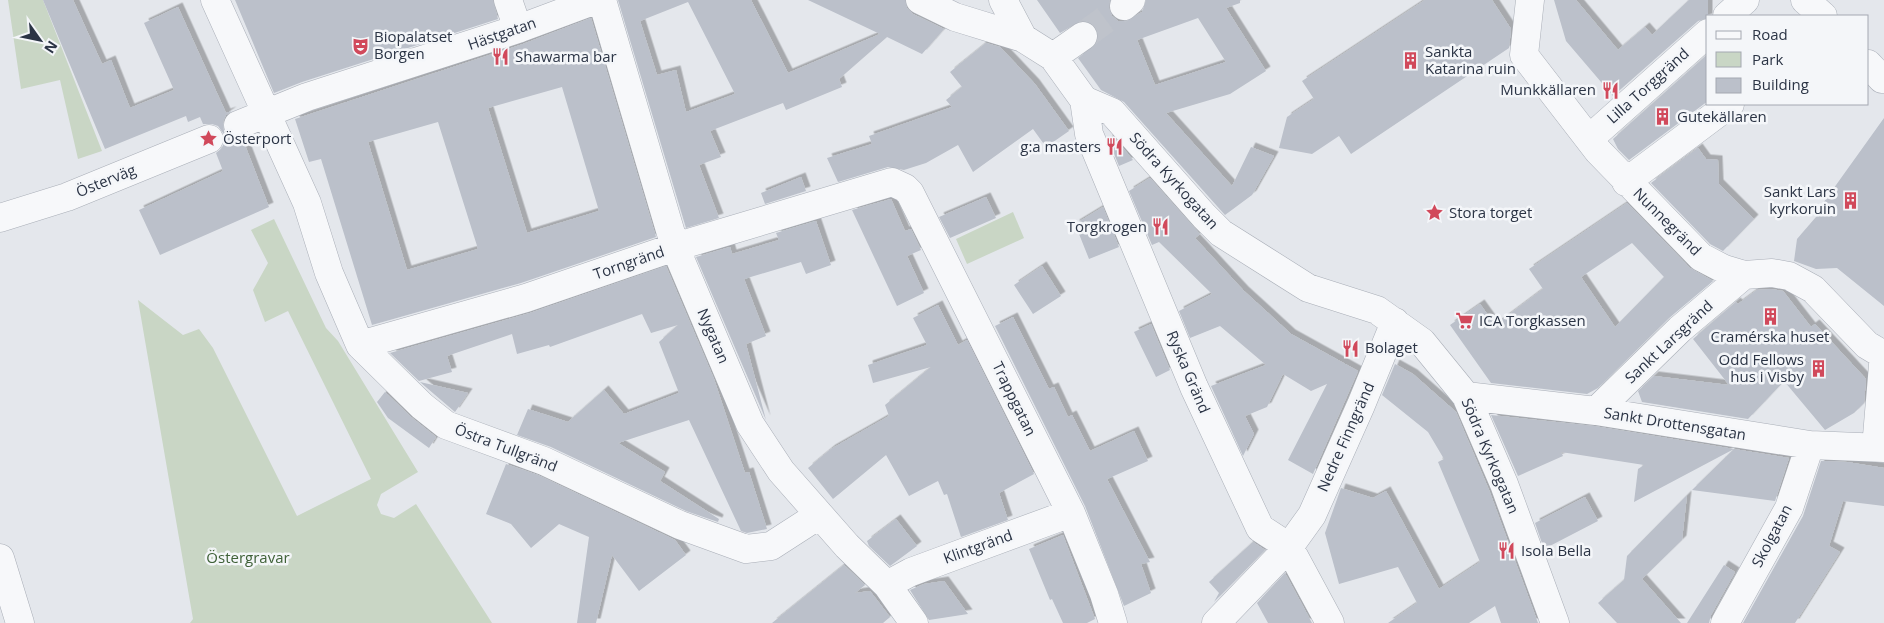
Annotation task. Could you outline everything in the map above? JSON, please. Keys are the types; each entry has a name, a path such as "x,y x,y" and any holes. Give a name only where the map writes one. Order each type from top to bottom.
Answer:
{"street":[{"name":"Östra Tullgränd","path":"215,0 307,203 329,273 360,345 422,406 446,425 544,461 712,538 746,549 771,546 819,515"},
{"path":"508,0 518,29"},
{"name":"Hästgatan","path":"265,113 518,29 596,0"},
{"name":"Nygatan","path":"602,0 675,247 750,424 781,471 819,515 887,585 914,623"},
{"path":"920,0 955,17 1023,38 1053,57 1084,100"},
{"path":"1003,0 1023,38"},
{"name":"Nunnegränd","path":"1530,0 1524,55 1589,139 1626,182 1701,257 1724,269 1744,275 1772,273 1790,276 1813,289 1867,344 1883,354"},
{"path":"1728,15 1745,0"},
{"name":"Lilla Torggränd","path":"1589,139 1706,35"},
{"path":"1053,57 1083,36"},
{"name":"Södra Kyrkogatan","path":"1084,100 1112,112 1204,216 1236,244 1308,288 1377,310 1422,342 1466,396 1504,484 1555,623"},
{"name":"Ryska Gränd","path":"1084,100 1089,134 1194,387 1260,528 1289,547 1330,623"},
{"path":"1626,182 1729,105"},
{"path":"238,126 265,113"},
{"name":"Österväg","path":"0,218 67,197 209,139"},
{"name":"Torngränd","path":"360,345 526,298 675,247 892,182 899,184"},
{"name":"Trappgatan","path":"899,184 910,193 1070,513 1104,594 1113,623"},
{"name":"Sankt Larsgränd","path":"1596,412 1680,329 1744,275"},
{"name":"Nedre Finngränd","path":"1216,623 1289,547 1312,515 1362,405 1394,322"},
{"path":"1880,448 1883,354"},
{"name":"Sankt Drottensgatan","path":"1466,396 1596,412 1810,445 1880,448"},
{"name":"Skolgatan","path":"1725,623 1789,508 1810,445"},
{"name":"Klintgränd","path":"887,585 911,572 1070,513"},
{"path":"0,558 20,623"}],"green space":[{"path":"8,0 43,0 102,151 78,159 60,80 21,89"},
{"path":"1013,212 1024,238 967,264 956,239"},
{"name":"Östergravar","path":"274,219 326,328 338,341 418,472 381,494 377,505 381,514 394,518 416,504 492,623 190,623 193,619 138,300 183,335 199,329 213,348 297,516 371,479 288,311 265,322 253,290 268,263 251,230"}],"building":[{"path":"43,0 73,0 102,64 111,60 130,108 174,90 144,23 178,7 226,113 232,111 226,115 223,122 224,131 229,138 243,140 269,207 160,255 139,210 223,171 216,153 222,148 224,142 223,133 218,126 203,124 200,117 188,122 186,116 105,149"},
{"path":"235,0 493,0 498,19 302,82 274,93"},
{"path":"618,0 751,0 788,73 880,34 808,0 905,0 907,8 913,14 944,29 922,54 887,37 839,79 842,87 786,110 783,103 710,131 721,157 699,165 719,218 686,228","holes":["688,2 735,94 686,112 676,70 657,75 640,21"]},
{"path":"1037,0 1110,0 1109,8 1112,16 1118,21 1126,21 1142,12 1146,0 1240,0 1240,3 1226,8 1266,71 1230,94 1166,113 1232,186 1251,147 1274,156 1252,195 1225,215 1124,102 1101,90 1078,58 1097,43 1099,35 1095,27 1089,22 1081,21 1060,33","holes":["1198,18 1226,62 1155,85 1137,40"]},
{"name":"Sankta Katarina ruin","path":"1425,0 1492,0 1511,29 1509,48 1351,154 1339,136 1312,154 1279,148 1287,117 1314,99 1302,81"},
{"path":"1554,0 1576,0 1618,50 1645,27 1652,35 1689,0 1708,0 1708,15 1706,15 1706,19 1698,21 1613,96 1566,41"},
{"path":"591,18 656,237 521,283 372,325 321,159 309,162 295,119 523,44","holes":["562,87 599,211 527,233 488,108","438,122 478,249 407,270 368,142"]},
{"path":"986,43 1000,47 1035,84 1069,131 1046,147 1033,129 973,172 958,145 926,163 904,170 888,167 838,182 827,158 872,144 869,136 952,107 946,100 962,87 950,72"},
{"name":"Gutekällaren","path":"1706,56 1706,102 1629,160 1618,149 1613,139"},
{"name":"Sankt Lars kyrkoruin","path":"1884,118 1884,306 1837,268 1816,269 1794,261 1797,239 1823,209 1821,206"},
{"path":"1113,136 1133,160 1119,166 1108,139"},
{"path":"1698,148 1706,159 1718,160 1719,184 1754,219 1723,251 1710,244 1651,183"},
{"path":"801,177 806,191 765,204 761,193"},
{"path":"1150,178 1200,234 1195,238 1244,291 1291,334 1358,371 1313,474 1288,460 1327,384 1311,391 1283,374 1267,407 1245,416 1254,434 1243,456 1211,386 1266,365 1220,326 1190,338 1179,311 1212,294 1159,242 1152,245 1129,191"},
{"path":"986,197 996,218 950,238 939,217"},
{"path":"891,199 905,231 911,229 921,250 907,256 924,293 897,306 852,210"},
{"path":"1627,203 1690,268 1713,281 1669,318 1598,388 1587,394 1491,383 1450,325 1480,304 1495,325 1543,289 1529,269","holes":["1632,243 1664,277 1615,327 1581,277"]},
{"path":"1103,207 1119,247 1089,259 1075,224"},
{"path":"816,221 831,265 806,274 801,262 744,279 766,336 746,344 766,420 696,257 730,247 732,254 779,240 776,233"},
{"path":"666,266 714,379 745,473 749,472 767,529 747,533 741,531 689,420 618,443 665,472 660,481 719,519 718,522 686,511 551,447 517,435 528,409 568,422 604,390 624,414 679,393 659,342 678,325 651,333 642,314 550,347 549,345 517,354 512,334 447,356 452,372 419,381 390,353 530,313"},
{"path":"1042,266 1061,296 1033,314 1014,285"},
{"path":"1771,289 1783,291 1811,327 1815,324 1866,379 1864,403 1854,413 1825,430 1784,381 1748,419 1642,402 1638,391 1654,376 1729,385 1693,339 1736,302 1738,304 1757,290"},
{"path":"938,305 958,345 967,340 1034,474 999,493 1008,520 961,537 947,494 944,495 938,481 909,496 886,455 833,499 808,468 831,449 889,416 885,405 931,367 873,383 868,365 927,345 913,318"},
{"path":"1013,317 1049,389 1054,387 1068,417 1072,415 1090,451 1134,431 1148,461 1107,479 1150,562 1141,564 1151,593 1124,606 1085,506 995,326"},
{"path":"1151,324 1170,370 1156,377 1134,332"},
{"path":"1395,364 1413,374 1456,412 1489,490 1538,623 1501,623 1495,606 1469,623 1388,623 1417,603 1398,567 1339,584 1325,533 1341,488 1373,498 1386,491 1439,589 1480,562 1438,462 1444,459 1428,432 1382,395"},
{"path":"420,382 468,393 455,412"},
{"path":"385,392 411,417 436,437 429,448 388,418 377,402"},
{"path":"1491,415 1594,426 1734,449 1634,502 1638,469 1644,465 1561,452 1563,456 1518,476"},
{"path":"1734,449 1789,458 1775,501 1692,490"},
{"path":"1821,461 1847,462 1884,468 1884,506 1843,501 1829,546 1840,552 1795,623 1743,623 1803,516"},
{"path":"506,464 538,475 675,540 686,555 639,591 612,555 596,623 577,623 589,537 559,524 531,548 511,524 486,514"},
{"path":"1687,495 1682,540 1642,579 1681,623 1617,623 1598,603 1624,580 1627,556"},
{"path":"1585,497 1598,521 1544,549 1535,523"},
{"path":"896,519 917,546 890,566 869,546 867,541"},
{"path":"1063,535 1095,619 1087,623 1063,623 1052,599 1050,600 1029,549"},
{"path":"1253,542 1265,550 1214,602 1219,593 1209,582"},
{"path":"844,565 865,585 855,593 870,591 890,617 883,623 772,623"},
{"path":"1724,565 1735,572 1711,615 1709,623 1687,623"},
{"path":"1285,573 1312,623 1268,623 1257,603"},
{"path":"944,581 968,614 929,620 910,590 924,584"}],"tunnel":[{"path":"1083,36 1124,6"}],"place":[{"name":"Biopalatset Borgen","path":"360,46"},
{"name":"Shawarma bar","path":"501,57"},
{"name":"Sankta Katarina ruin","path":"1411,61"},
{"name":"Munkkällaren","path":"1610,90"},
{"name":"Gutekällaren","path":"1663,117"},
{"name":"Österport","path":"209,139"},
{"name":"g:a masters","path":"1115,147"},
{"name":"Sankt Lars kyrkoruin","path":"1850,201"},
{"name":"Stora torget","path":"1435,213"},
{"name":"Torgkrogen","path":"1161,227"},
{"name":"Cramérska huset","path":"1770,316"},
{"name":"ICA Torgkassen","path":"1465,321"},
{"name":"Bolaget","path":"1351,348"},
{"name":"Odd Fellows hus i Visby","path":"1818,369"},
{"name":"Isola Bella","path":"1507,551"}]}
